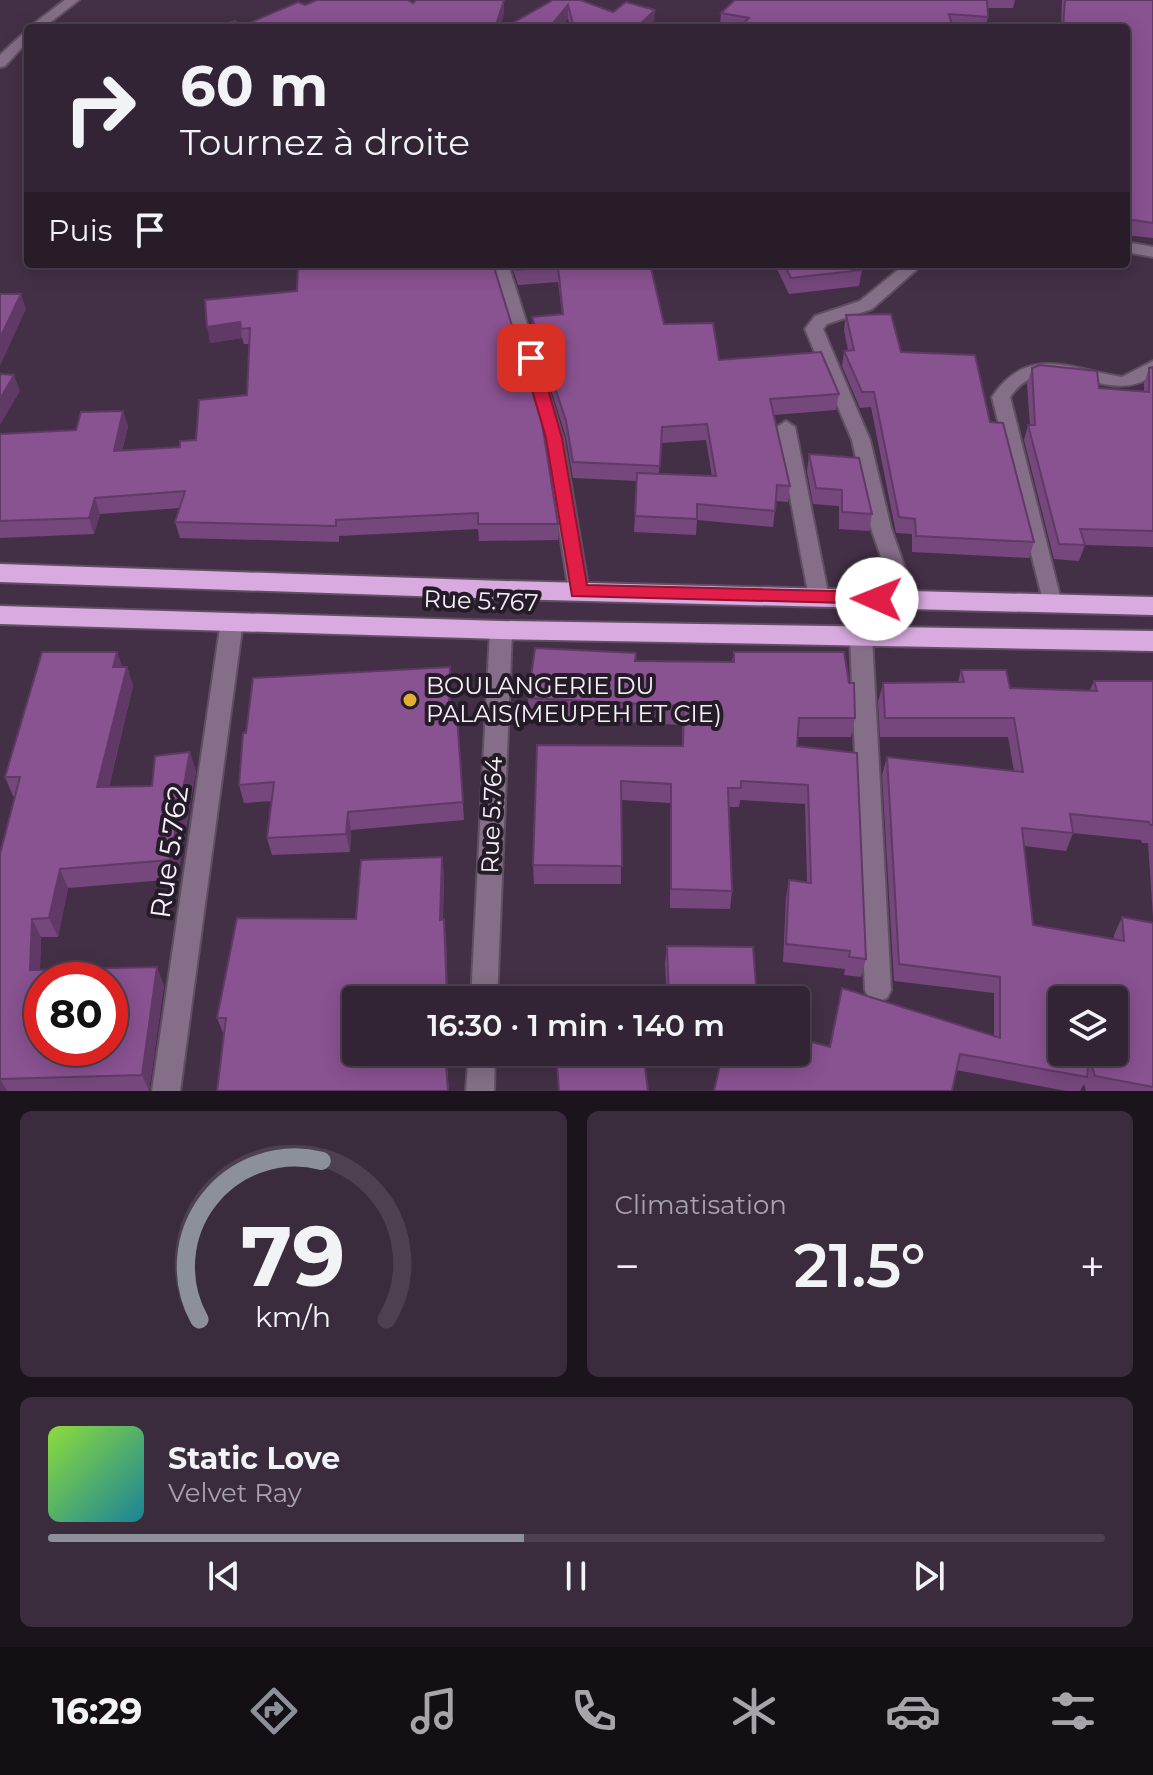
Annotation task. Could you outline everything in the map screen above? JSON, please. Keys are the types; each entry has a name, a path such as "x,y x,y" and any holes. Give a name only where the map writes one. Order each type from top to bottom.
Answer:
{"highway":[{"name":"Rue 5.767","path":"0,573 504,590 1153,606"},
{"name":"Rue 5.767","path":"0,615 501,630 1153,641"}],"street":[{"path":"40,24 73,0"},
{"path":"0,63 24,37"},
{"path":"1130,248 1153,252"},
{"path":"501,268 554,438 579,592"},
{"path":"906,600 881,528 861,440 814,329 821,320 866,305 910,268"},
{"path":"1052,604 1001,397 1008,383 1037,369 1080,371 1113,382 1127,382 1153,366"},
{"path":"786,427 819,598"},
{"name":"Rue 5.762","path":"166,1091 232,621"},
{"name":"Rue 5.764","path":"485,986 501,630"},
{"path":"861,637 878,990"},
{"path":"480,1091 481,1066"}],"building":[{"path":"317,0 408,0 413,3 416,0 504,0 496,24 247,24 298,2 305,5"},
{"path":"553,0 580,0 613,12 626,2 655,10 640,24 573,24 568,5 552,24 511,24"},
{"path":"735,0 987,0 988,17 949,14 952,24 742,24 749,18 721,13"},
{"path":"1065,0 1153,0 1153,223 1130,220 1130,24 1063,24"},
{"path":"298,268 494,268 542,423 558,524 478,524 478,513 336,520 336,526 175,522 185,491 95,498 89,518 0,521 0,434 76,430 81,412 123,411 114,451 180,447 180,441 196,440 199,400 247,395 250,328 241,329 240,322 207,327 205,300 297,291"},
{"path":"558,268 651,268 664,324 713,323 719,360 821,352 839,394 770,399 790,486 777,485 775,511 697,504 697,519 635,516 637,473 716,476 707,424 662,427 660,466 573,462 566,421 532,317 563,314"},
{"path":"786,268 862,270 791,278"},
{"path":"0,294 21,294 0,338"},
{"path":"891,314 901,352 975,355 990,422 1003,423 1034,542 916,536 915,519 899,517 874,392 862,392 844,351 854,350 846,315"},
{"path":"1040,365 1097,371 1099,388 1149,392 1149,368 1153,367 1153,531 1080,529 1085,545 1059,544 1028,425 1035,425 1032,368"},
{"path":"0,374 14,375 0,399"},
{"path":"809,454 859,458 872,514 842,512 842,490 816,488"},
{"path":"535,648 636,653 635,661 734,662 734,652 844,652 849,683 854,683 855,718 799,718 797,746 857,753 866,959 849,957 850,951 786,944 789,880 811,883 808,785 741,781 741,788 728,788 732,891 671,889 671,784 621,781 622,866 533,865 537,745 683,746 684,706 528,698"},
{"path":"42,652 117,652 113,667 127,667 97,787 152,786 155,756 190,752 170,860 60,869 49,918 32,919 30,962 24,962 24,1066 128,1066 128,968 157,967 142,1075 0,1079 0,854 20,777 5,777"},
{"path":"450,667 449,715 457,715 463,802 348,812 346,834 267,838 274,782 239,785 243,733 246,733 253,678"},
{"path":"961,670 1006,670 1010,688 1097,691 1094,681 1153,681 1153,825 1149,822 1070,814 1073,833 1022,828 1033,925 1124,941 1122,917 1153,923 1153,1087 1095,1076 1092,1066 1128,1066 1128,986 1048,986 1048,1066 1088,1066 1087,1077 960,1054 952,1091 714,1091 720,1066 810,1066 812,1042 830,1047 842,988 1000,1038 1000,977 899,964 887,757 1023,772 1014,718 885,718 883,683 964,682"},
{"path":"442,857 440,920 444,919 447,986 342,986 342,1066 446,1066 448,1091 217,1091 226,1018 217,1018 237,918 356,919 361,860"},
{"path":"667,946 753,947 756,986 668,986"},
{"path":"557,1066 645,1066 648,1091 559,1091"}],"place":[{"name":"BOULANGERIE DU PALAIS(MEUPEH ET CIE)","path":"410,700"}],"route":[{"path":"531,358 554,438 579,592 877,599"}]}
